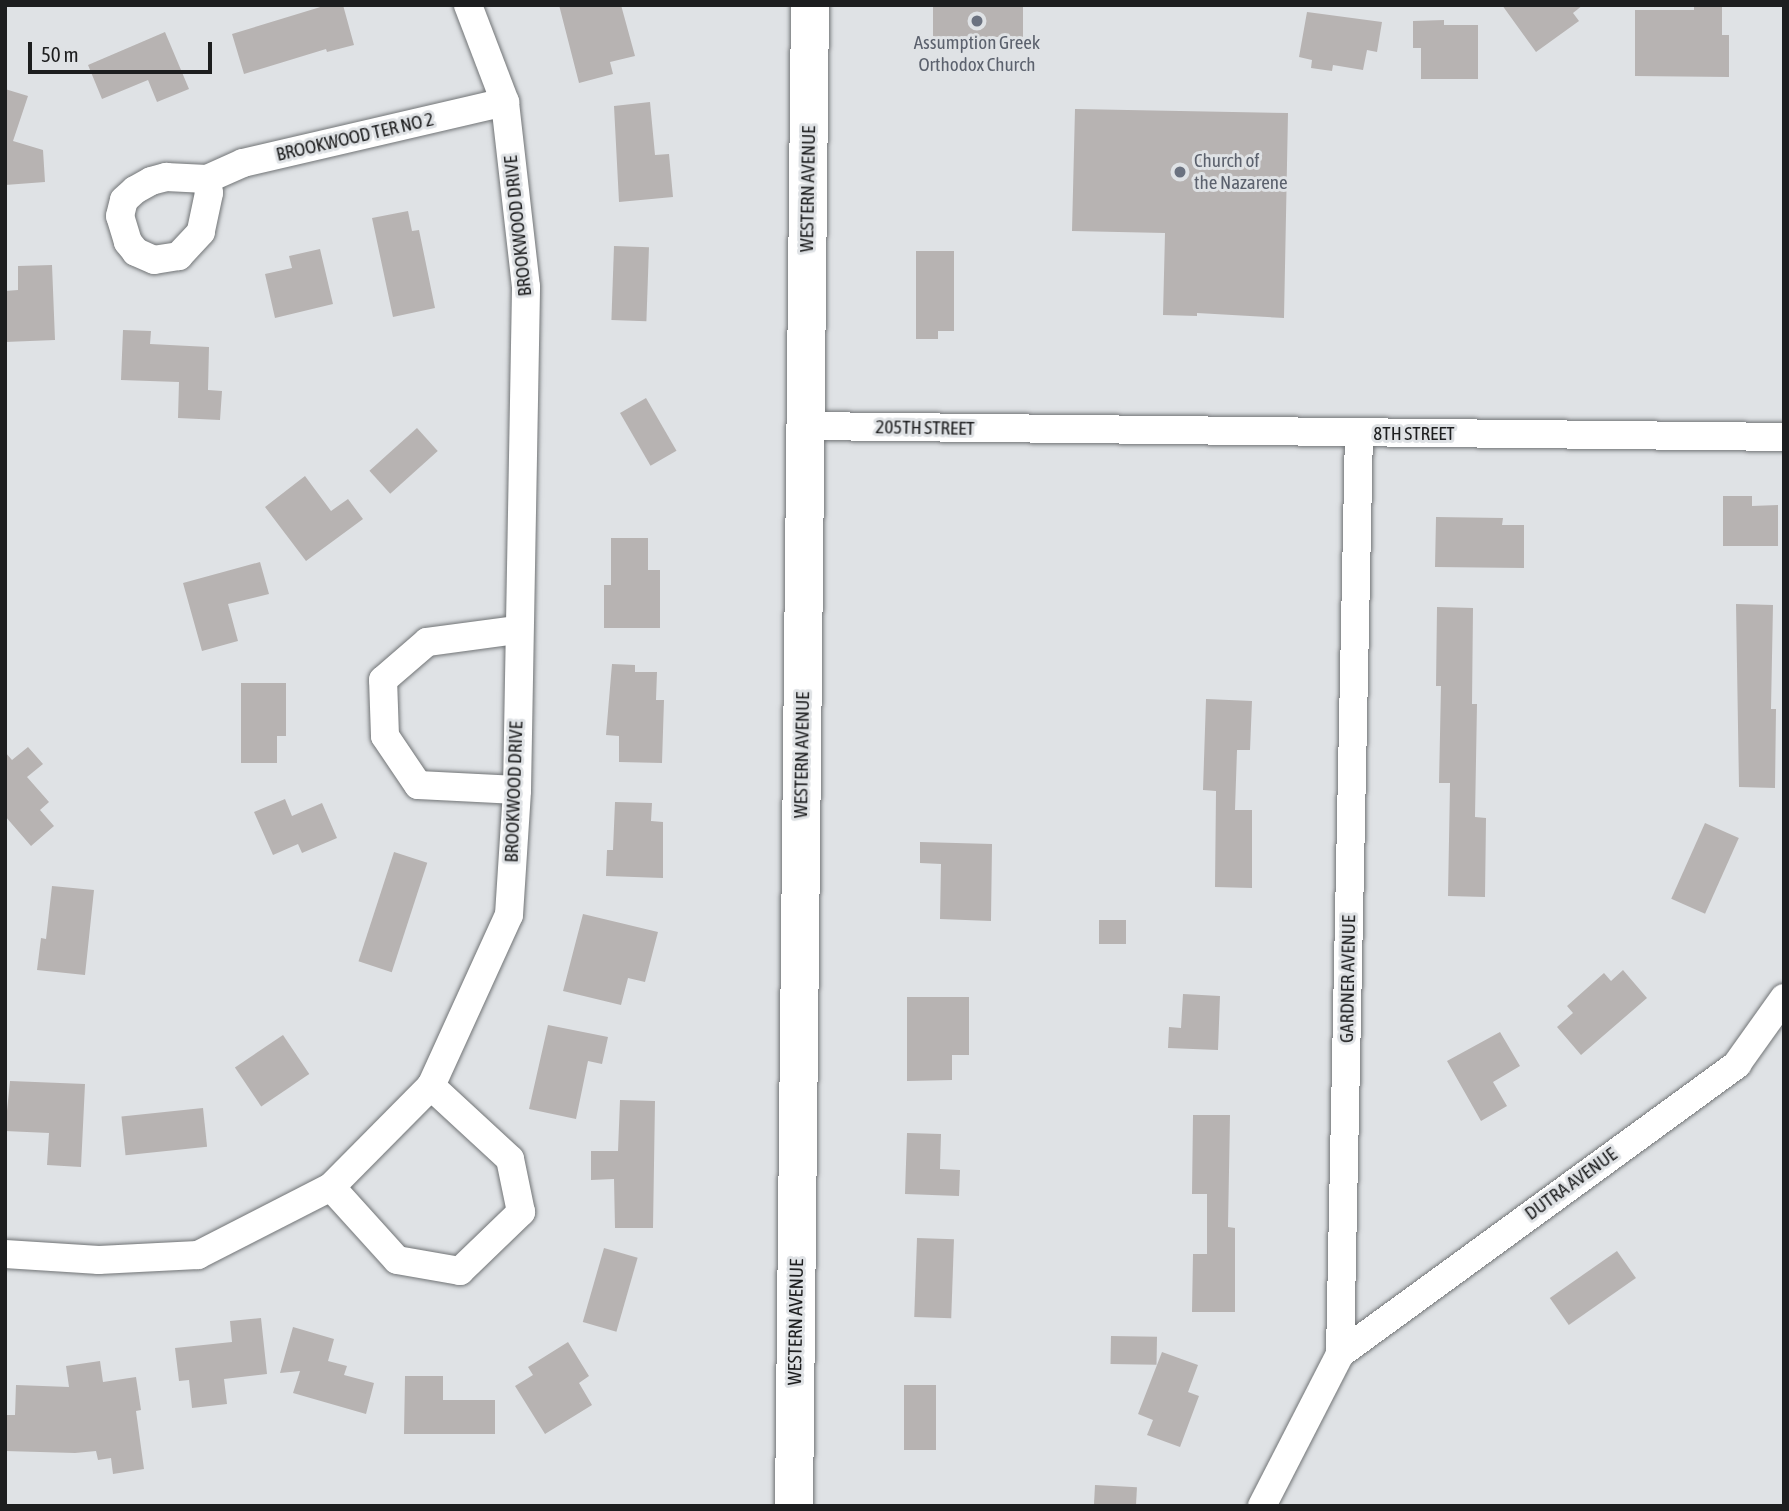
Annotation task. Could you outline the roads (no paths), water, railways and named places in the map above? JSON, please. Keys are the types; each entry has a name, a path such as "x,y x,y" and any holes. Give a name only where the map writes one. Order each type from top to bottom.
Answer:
{"main road":[{"name":"WESTERN AVENUE","path":"794,1506 810,5"}],"street":[{"name":"BROOKWOOD DRIVE","path":"5,1254 99,1260 198,1255 331,1187 431,1086 509,915 517,790 517,631 526,287 505,102 468,5"},
{"name":"BROOKWOOD TER NO 2","path":"207,178 243,163 505,102"},
{"name":"205TH STREET","path":"805,426 1044,430"},
{"name":"8TH STREET","path":"1044,430 1784,437"},
{"name":"GARDNER AVENUE","path":"1262,1506 1340,1354 1359,434"},
{"path":"517,631 427,642 383,680 385,736 418,785 517,790"},
{"name":"DUTRA AVENUE","path":"1340,1354 1737,1064 1784,998"},
{"path":"331,1187 397,1260 460,1271 521,1212 510,1159 431,1086"}],"place":[{"name":"Assumption Greek Orthodox Church","path":"977,21"},
{"name":"Church of the Nazarene","path":"1180,172"}]}
